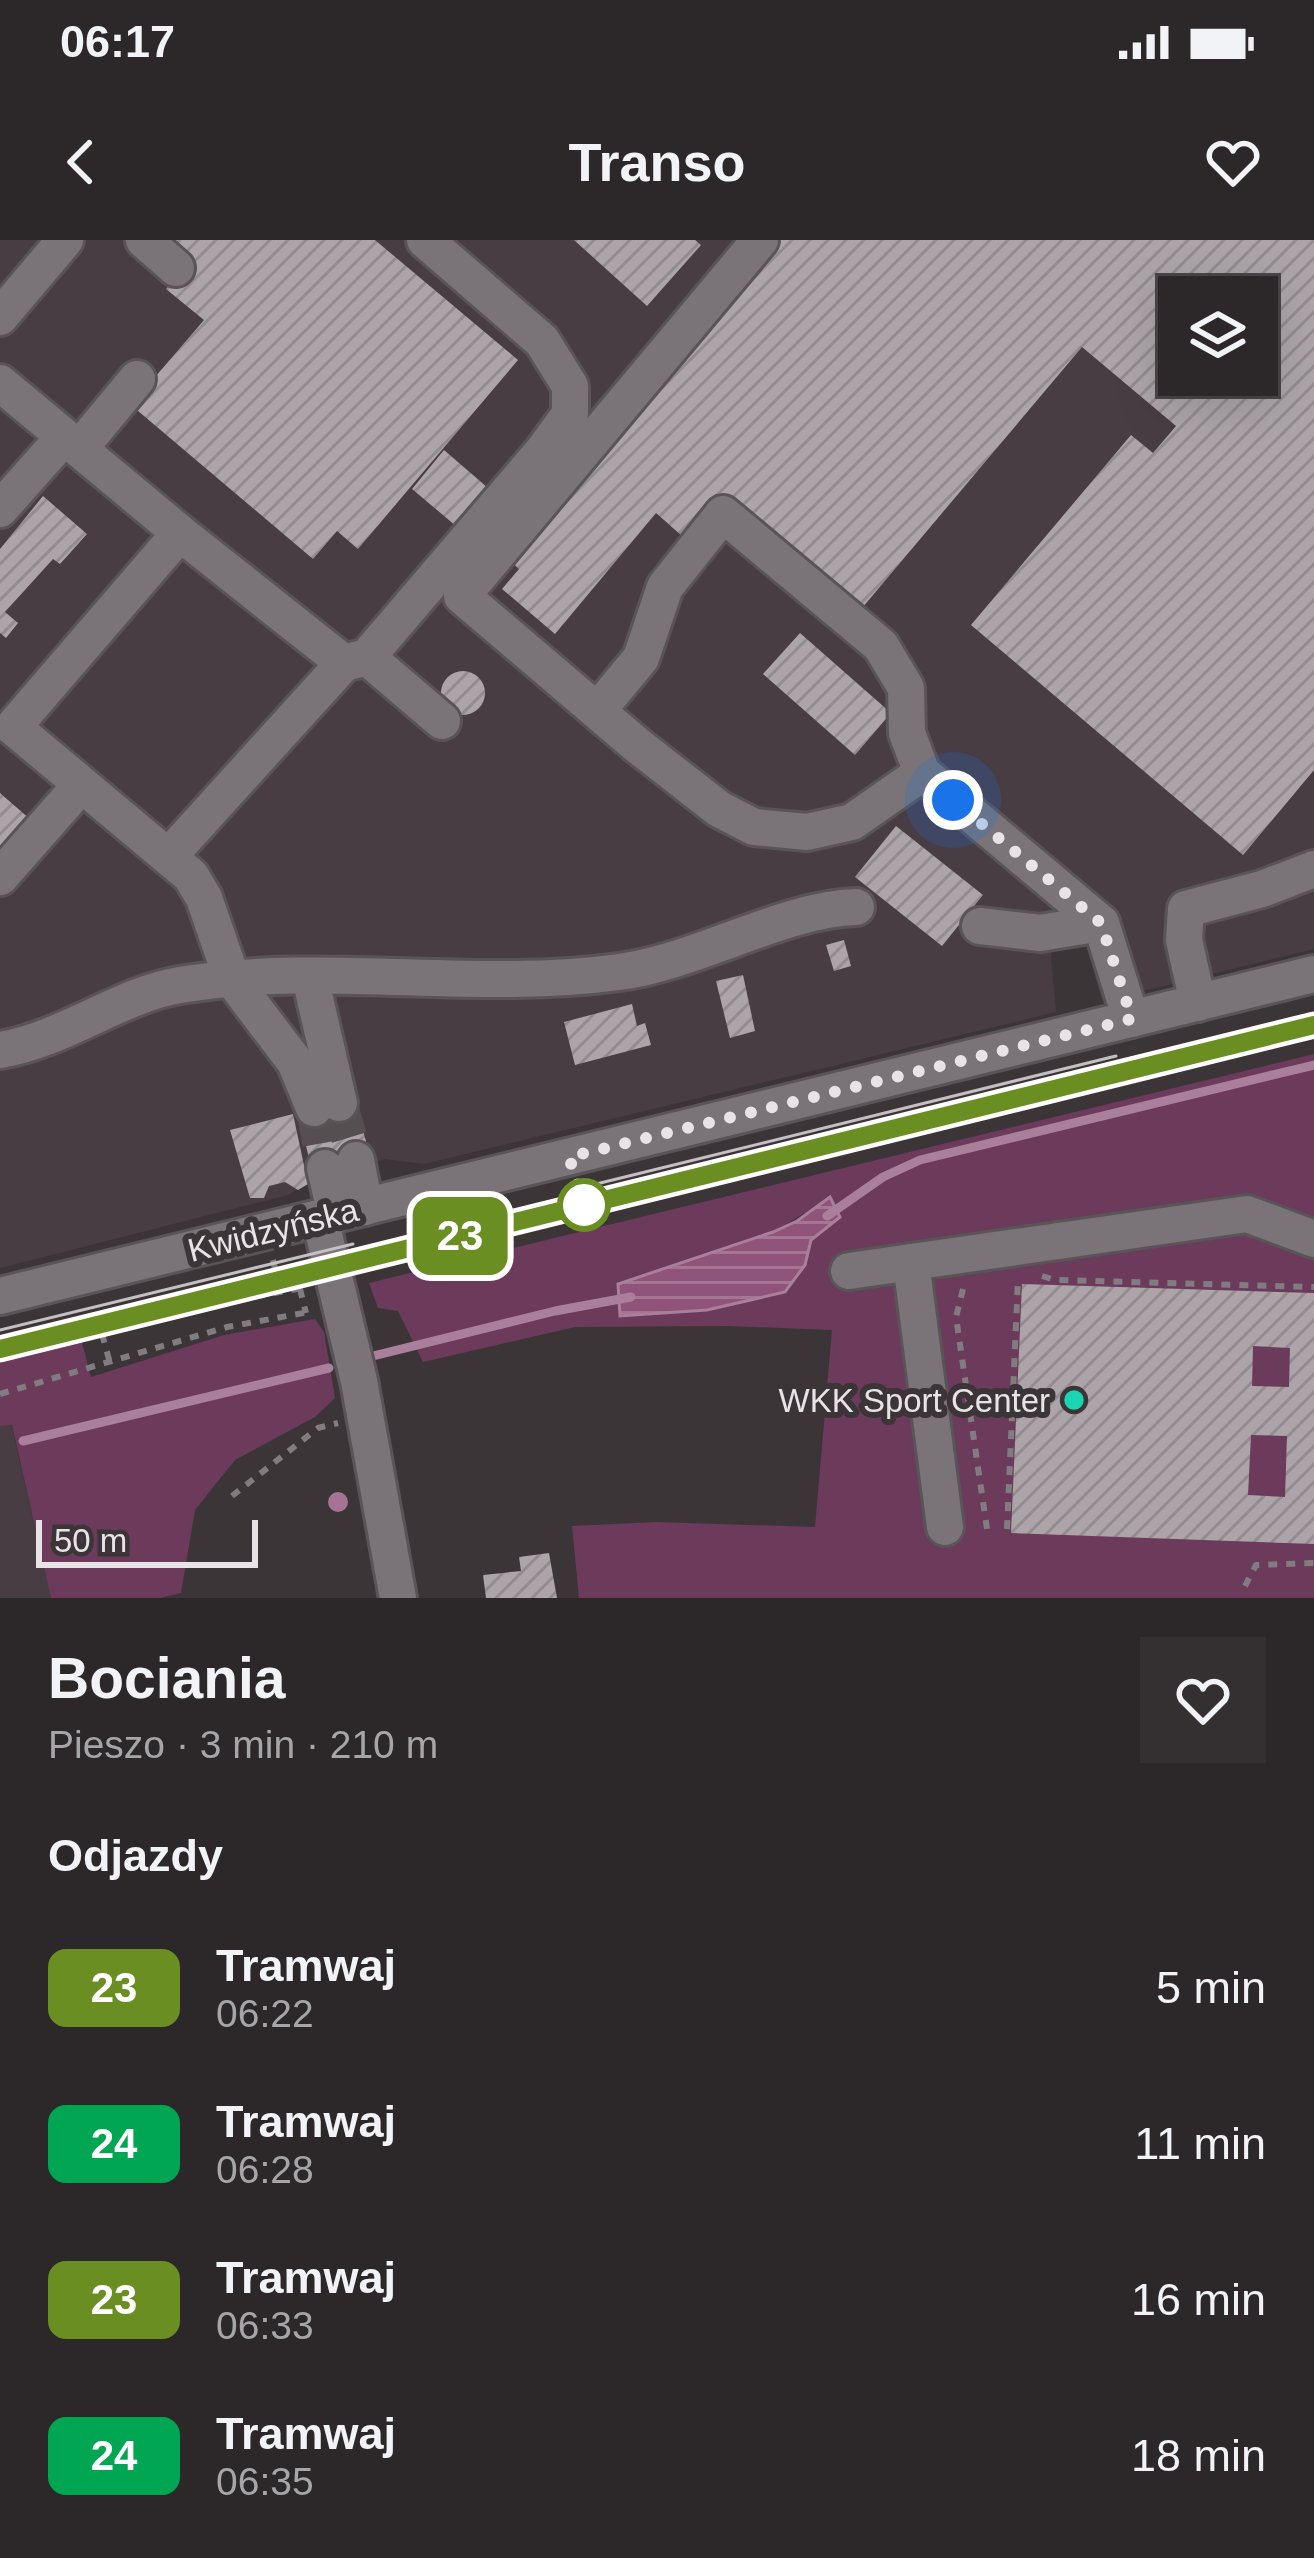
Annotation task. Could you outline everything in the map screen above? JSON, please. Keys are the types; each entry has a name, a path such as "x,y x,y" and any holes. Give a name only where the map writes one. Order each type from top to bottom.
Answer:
{"street":[{"path":"0,316 65,240"},
{"path":"144,240 176,268"},
{"path":"169,856 355,660 543,451 570,414 570,386 542,341 425,240"},
{"path":"760,240 462,596 719,808 754,827 808,832 852,822 922,773"},
{"path":"0,508 137,379"},
{"path":"0,382 180,533 442,721"},
{"path":"598,710 641,658 665,587 723,514 881,646 906,688 907,733 922,773 1101,923 1132,1019"},
{"path":"180,533 6,722 191,876 204,898 232,979 330,1103 310,977"},
{"path":"0,878 81,785"},
{"path":"1198,1003 1184,940 1186,909 1314,869"},
{"path":"0,1050 70,1030 174,986 310,977 540,980 623,972 694,955 832,908 856,907"},
{"path":"980,926 1040,933 1101,923"},
{"name":"Kwidzyńska","path":"0,1296 1314,974"},
{"path":"341,1164 340,1213 320,1297 359,1381 398,1598"},
{"path":"849,1270 1247,1214 1314,1239"},
{"path":"911,1262 945,1527"}],"path":[{"path":"272,1257 281,1294"},
{"path":"1005,1271 1018,1270 1007,1529"},
{"path":"1036,1275 1054,1280 1314,1287"},
{"path":"974,1280 962,1290 956,1317 987,1528"},
{"path":"81,1339 236,1300 281,1294 320,1297"},
{"path":"0,1394 320,1297"},
{"path":"102,1334 110,1363"},
{"path":"232,1496 318,1428"},
{"path":"1245,1586 1256,1565 1314,1563"}],"shaded area":[{"path":"0,240 1314,240 1314,949 1102,1001 1086,943 1050,946 1056,1012 424,1164 385,1159 307,1183 288,1195 0,1268"},
{"name":"WKK Sport Center","path":"1314,1054 1314,1598 579,1598 572,1526 656,1522 815,1527 832,1330 575,1327 423,1362 398,1311 378,1308 369,1283","holes":["830,1198 836,1211 811,1240 805,1265 620,1315 619,1284 773,1232"]},
{"path":"830,1197 840,1217 811,1240 805,1265 785,1292 707,1310 620,1316 618,1284 773,1232"},
{"path":"315,1319 324,1332 335,1398 315,1417 235,1460 195,1510 181,1593 160,1598 51,1598 12,1425 0,1426 0,1354 80,1335 91,1377 224,1335"},
{"path":"11,1424 51,1598 0,1598 0,1426"}],"building":[{"path":"174,240 375,240 518,360 358,549 337,531 313,559 131,405 204,320 166,289 189,261 170,245"},
{"path":"574,240 695,240 701,245 647,306"},
{"path":"774,240 1314,240 1314,770 1243,855 971,625 1131,435 1153,453 1176,426 1082,347 857,614 716,494 682,536 656,513 555,634 502,589 519,569 507,558"},
{"path":"444,450 488,488 456,526 412,489"},
{"path":"43,496 87,534 60,564 53,559 5,612 18,623 6,638 0,633 0,549"},
{"path":"800,633 891,713 855,755 763,674"},
{"path":"463,671 479,677 485,693 479,709 463,715 447,709 441,693 447,677"},
{"path":"0,793 31,820 0,855"},
{"path":"896,826 983,895 942,946 855,877"},
{"path":"844,940 851,966 834,971 826,945"},
{"path":"743,975 755,1031 730,1038 716,981"},
{"path":"632,1004 637,1026 645,1023 651,1045 575,1065 564,1022"},
{"path":"355,1099 370,1157 312,1171 298,1112"},
{"path":"293,1114 308,1184 298,1190 285,1182 269,1186 264,1198 250,1198 230,1130"},
{"path":"1022,1284 1314,1293 1314,1544 1011,1533","holes":["1253,1346 1290,1348 1289,1387 1252,1386","1251,1435 1287,1436 1285,1497 1248,1495"]},
{"path":"549,1553 557,1598 486,1598 483,1575 521,1571 519,1557"}],"waterway":[{"path":"827,1216 883,1177 920,1160 1314,1065"},
{"path":"373,1356 631,1297"},
{"path":"23,1441 329,1368"}],"tunnel":[{"path":"339,1103 356,1160"},
{"path":"314,1108 325,1168"}],"tram line":[{"path":"0,1349 1314,1025"},
{"name":"23","path":"0,1349 1314,1025"},
{"path":"580,1188 1116,1056"},
{"path":"0,1330 353,1244"}],"place":[{"name":"WKK Sport Center","path":"1074,1400"}],"route":[{"path":"584,1205 569,1157 1132,1019 1101,923 953,800"}]}
